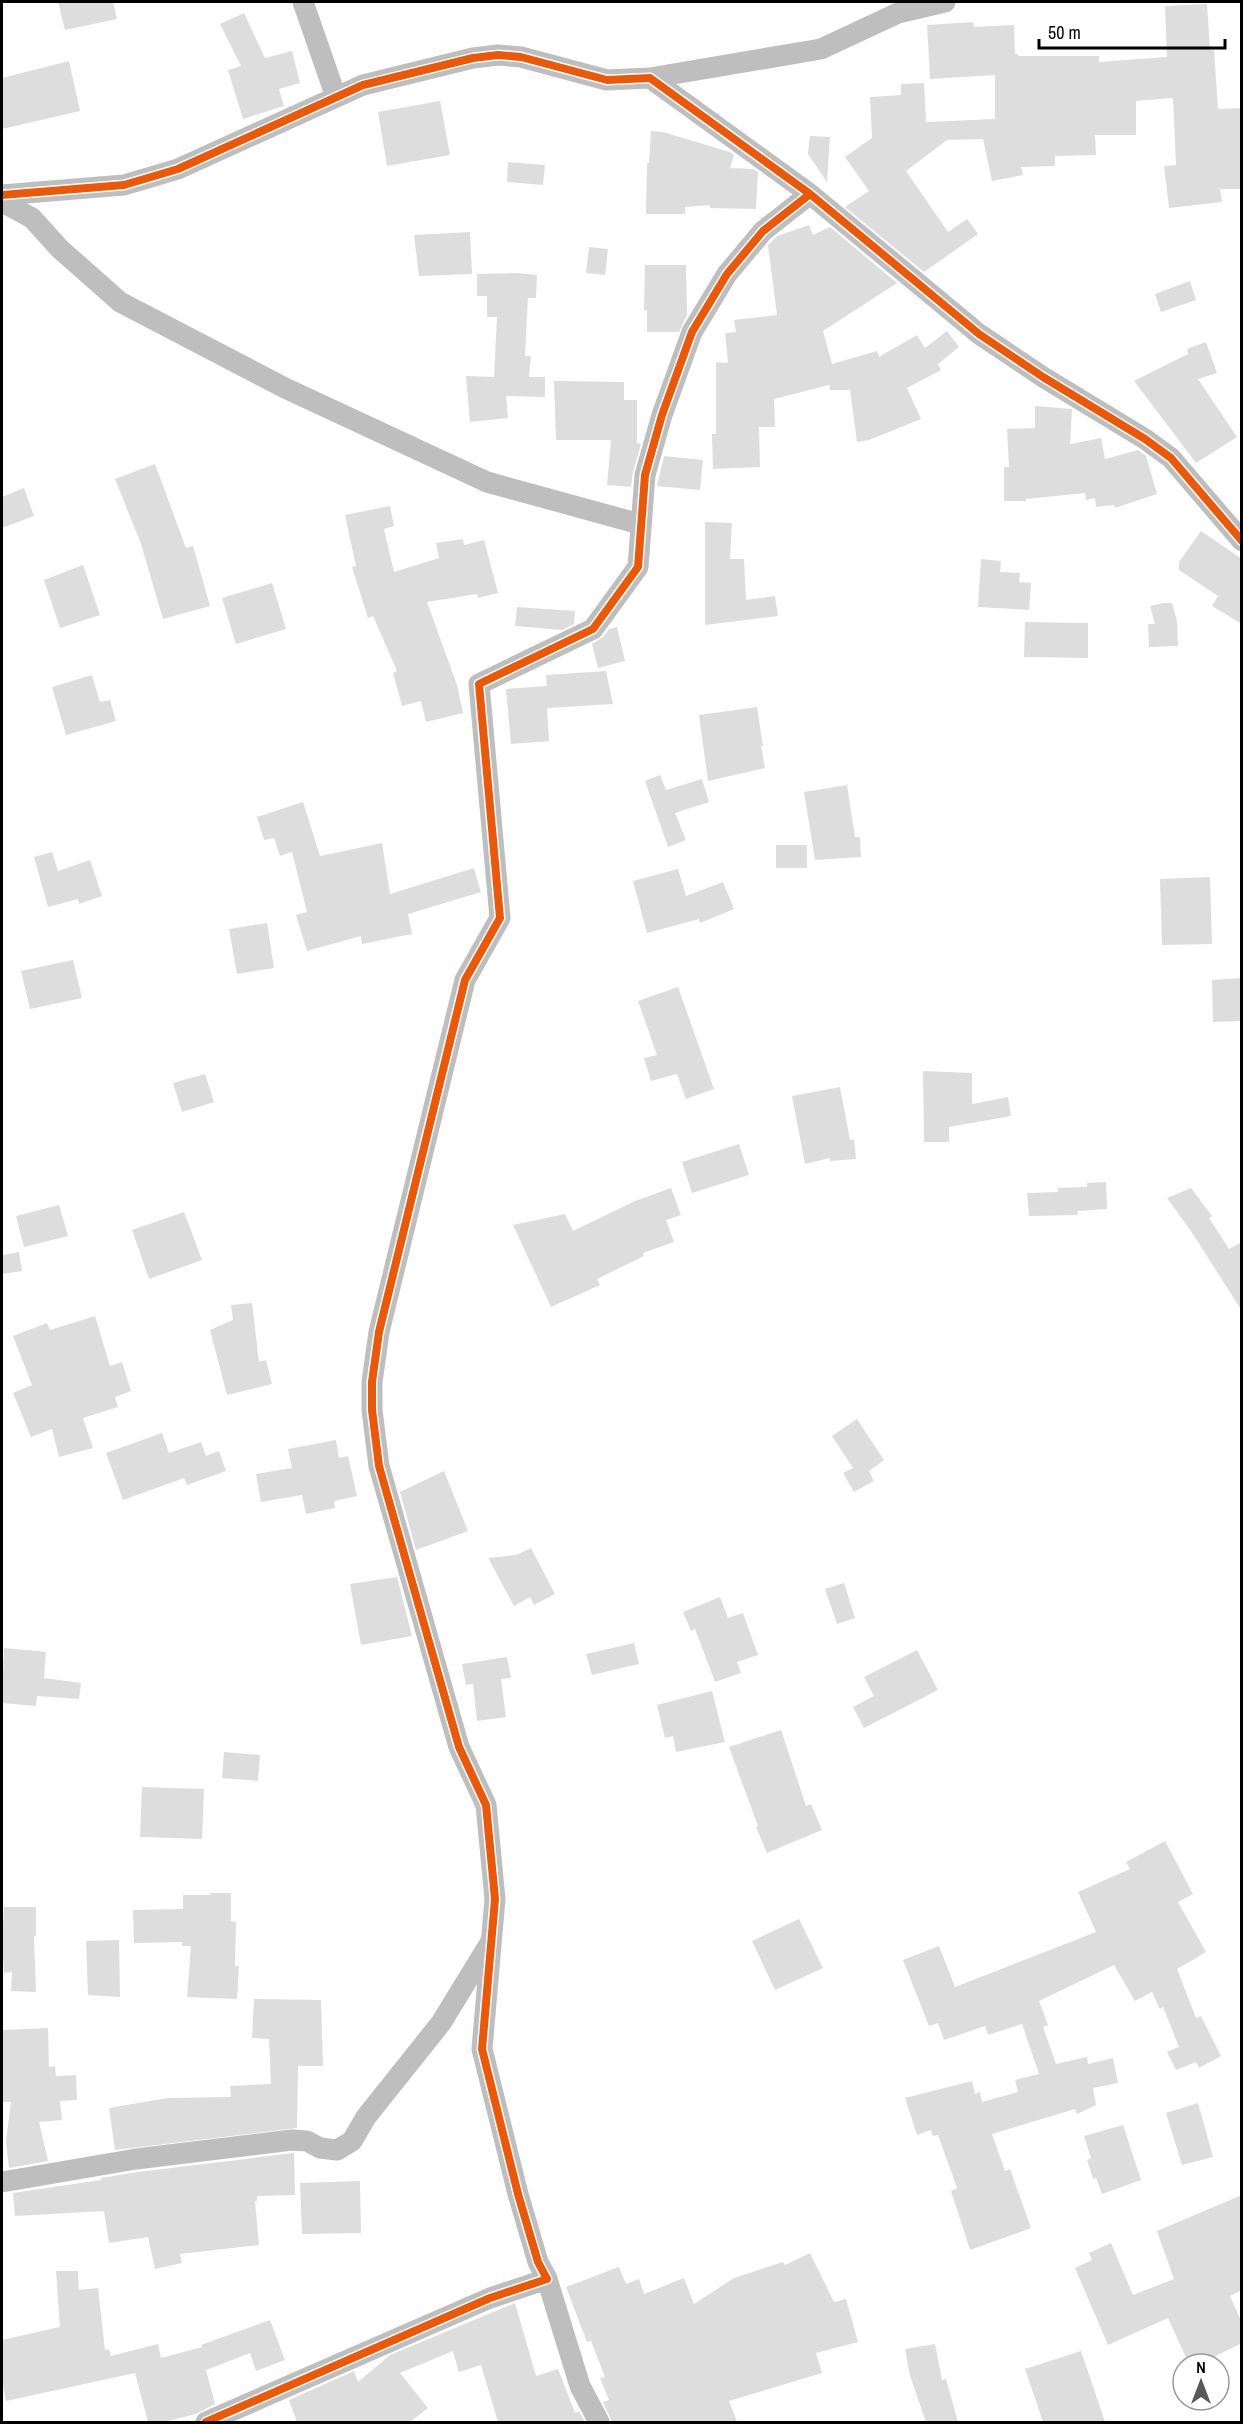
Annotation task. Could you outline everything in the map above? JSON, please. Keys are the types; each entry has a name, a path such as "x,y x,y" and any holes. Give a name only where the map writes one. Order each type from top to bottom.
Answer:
{"street":[{"path":"303,2 336,97"},
{"path":"2,195 124,185 135,182 178,169 212,155 363,85 472,58 498,55 521,57 606,80 650,78 821,49 898,13 945,2"},
{"path":"650,78 810,194 979,334 1043,377 1145,439 1171,458 1242,542"},
{"path":"599,2422 580,2386 547,2279 538,2262 518,2194 482,2049 495,1899 486,1805 459,1747 379,1466 372,1410 372,1382 379,1332 465,980 500,918 479,684 593,629 638,567 645,475 662,416 692,332 728,274 763,231 810,194"},
{"path":"2,201 32,218 60,249 120,302 285,388 487,482 640,524"},
{"path":"2,2182 136,2159 292,2140 307,2141 320,2148 337,2150 352,2141 366,2117 441,2023 492,1940"},
{"path":"206,2422 479,2302 547,2279"}],"building":[{"path":"58,2 113,2 117,19 65,30"},
{"path":"1207,4 1210,50 1214,50 1218,109 1242,108 1242,189 1220,189 1222,202 1169,208 1164,166 1176,165 1173,98 1136,101 1136,135 1095,135 1096,155 1055,156 1055,166 1021,167 1023,175 992,181 983,139 947,140 906,171 948,232 967,219 978,234 924,272 845,207 869,191 845,157 872,138 870,97 901,95 901,84 924,83 926,122 995,119 995,75 930,79 927,25 973,22 974,27 1014,25 1015,54 1018,56 1099,56 1099,62 1167,57 1165,6"},
{"path":"244,13 265,58 292,51 300,83 279,89 284,106 243,119 228,70 241,66 220,24"},
{"path":"69,61 80,111 2,129 2,78"},
{"path":"440,101 450,155 387,166 378,112"},
{"path":"651,131 663,132 730,152 734,155 730,168 753,169 758,172 756,209 710,208 710,205 685,207 685,214 646,214 647,163 649,163"},
{"path":"810,136 830,137 827,182 808,154"},
{"path":"508,162 545,165 543,185 507,182"},
{"path":"809,225 813,235 830,227 897,283 823,331 832,364 877,351 879,357 917,335 925,348 947,331 959,347 938,364 941,370 907,388 921,419 869,440 857,442 850,390 830,390 829,385 774,399 775,427 759,427 760,467 713,469 712,434 716,434 716,362 728,363 725,333 736,332 734,320 777,315 768,245 777,236"},
{"path":"470,232 472,274 419,276 414,235"},
{"path":"589,247 608,249 605,275 586,273"},
{"path":"645,265 686,265 687,315 679,332 647,332 647,310 644,310"},
{"path":"477,274 537,275 536,298 528,298 525,356 531,356 529,377 545,377 545,397 506,396 508,418 470,422 466,376 494,377 497,317 487,317 487,296 477,296"},
{"path":"1190,281 1196,300 1161,312 1155,294"},
{"path":"1206,342 1217,373 1198,379 1237,437 1196,463 1134,381 1188,354 1187,349"},
{"path":"554,381 624,382 624,400 637,400 637,443 641,444 631,487 607,485 611,440 556,440"},
{"path":"1035,406 1072,409 1070,444 1101,438 1105,459 1138,450 1146,456 1157,494 1115,508 1114,505 1096,507 1095,498 1086,500 1085,493 1026,499 1026,501 1004,501 1004,467 1009,467 1007,429 1035,428"},
{"path":"664,456 703,460 700,490 657,486"},
{"path":"155,464 186,548 193,546 210,606 163,619 141,544 115,479"},
{"path":"24,488 34,516 2,528 2,497"},
{"path":"390,506 394,526 384,529 394,572 439,558 436,543 463,539 464,545 484,540 498,593 478,598 477,594 427,602 457,685 463,713 426,722 421,701 402,706 393,673 397,671 373,616 368,618 352,567 356,566 345,515"},
{"path":"705,522 732,523 730,559 744,559 746,600 775,596 778,616 705,625"},
{"path":"1201,531 1242,559 1242,624 1212,606 1218,596 1179,570 1179,562"},
{"path":"981,559 1001,561 1000,572 1020,573 1019,582 1031,583 1029,610 978,607"},
{"path":"83,565 100,615 60,628 44,580"},
{"path":"272,583 286,629 236,644 222,598"},
{"path":"1172,603 1177,621 1178,646 1149,647 1148,624 1155,624 1150,606"},
{"path":"517,607 575,611 574,624 562,630 515,626"},
{"path":"1025,622 1088,623 1088,658 1024,657"},
{"path":"617,627 625,661 598,668 592,644 603,637 609,629"},
{"path":"606,671 613,704 547,708 549,741 511,744 506,689 547,686 546,675"},
{"path":"92,675 100,702 110,700 116,721 66,735 52,687"},
{"path":"757,707 765,768 708,781 699,715"},
{"path":"660,775 666,790 702,779 709,802 675,813 686,840 668,847 645,781"},
{"path":"847,785 855,837 860,837 861,857 815,860 804,792"},
{"path":"303,802 320,856 382,843 390,894 474,868 481,892 408,914 412,934 362,944 361,936 307,951 296,915 307,912 292,852 280,856 274,838 264,840 257,817"},
{"path":"776,845 807,845 807,868 776,868"},
{"path":"52,852 58,871 90,860 102,896 79,904 78,899 48,907 34,857"},
{"path":"678,869 686,896 723,882 734,909 700,923 699,919 647,933 633,881"},
{"path":"1210,877 1212,944 1162,945 1160,879"},
{"path":"267,923 274,968 237,974 229,929"},
{"path":"73,960 82,998 30,1009 21,971"},
{"path":"1242,978 1242,1021 1213,1022 1212,980"},
{"path":"678,987 714,1089 686,1099 677,1074 651,1081 644,1058 657,1055 638,1001"},
{"path":"923,1071 972,1073 972,1104 1008,1097 1011,1116 949,1127 949,1142 924,1142"},
{"path":"205,1074 214,1102 182,1112 173,1083"},
{"path":"840,1087 850,1140 854,1139 856,1159 830,1161 830,1158 805,1164 792,1096"},
{"path":"739,1144 749,1175 692,1193 682,1162"},
{"path":"1106,1182 1107,1209 1077,1211 1078,1215 1029,1216 1027,1193 1058,1192 1058,1188 1087,1187 1087,1183"},
{"path":"671,1188 681,1215 666,1220 674,1242 643,1253 644,1256 597,1279 600,1285 551,1307 513,1225 565,1214 573,1231 635,1201"},
{"path":"1191,1188 1212,1216 1209,1218 1229,1249 1242,1242 1242,1311 1167,1198"},
{"path":"59,1205 68,1236 24,1247 16,1216"},
{"path":"184,1212 202,1260 149,1279 132,1230"},
{"path":"19,1252 22,1271 2,1274 2,1255"},
{"path":"252,1303 259,1362 266,1360 272,1384 227,1395 210,1330 233,1320 231,1305"},
{"path":"95,1316 110,1366 122,1362 131,1391 115,1397 118,1407 83,1418 93,1448 59,1457 52,1429 31,1437 13,1393 32,1385 13,1336 47,1323 50,1330"},
{"path":"857,1419 884,1460 869,1471 874,1481 854,1492 843,1473 853,1468 832,1436"},
{"path":"162,1433 169,1453 201,1442 206,1456 219,1451 226,1471 187,1485 184,1478 123,1500 106,1453"},
{"path":"336,1440 339,1458 348,1456 357,1496 334,1501 335,1508 306,1514 302,1495 261,1502 256,1474 292,1468 288,1449"},
{"path":"444,1471 468,1531 416,1550 400,1492"},
{"path":"531,1548 555,1594 534,1605 530,1597 514,1606 488,1558 516,1555"},
{"path":"397,1577 412,1636 361,1645 350,1584"},
{"path":"844,1583 855,1618 837,1624 825,1589"},
{"path":"720,1597 728,1618 743,1613 758,1655 737,1662 741,1673 715,1682 695,1629 691,1631 683,1612"},
{"path":"634,1643 639,1664 592,1675 586,1654"},
{"path":"4,1648 46,1652 44,1678 81,1683 79,1699 37,1696 36,1706 2,1703"},
{"path":"917,1650 938,1690 864,1728 853,1707 874,1696 864,1677"},
{"path":"507,1657 511,1678 501,1679 506,1717 477,1721 473,1684 466,1685 462,1664"},
{"path":"712,1691 725,1742 676,1752 673,1736 665,1738 657,1705"},
{"path":"781,1730 806,1806 811,1804 822,1830 767,1853 729,1747"},
{"path":"224,1752 260,1755 258,1781 222,1778"},
{"path":"142,1787 204,1789 202,1839 140,1837"},
{"path":"1165,1841 1193,1894 1178,1902 1206,1952 1177,1969 1196,2018 1201,2016 1221,2056 1199,2068 1196,2062 1176,2070 1167,2052 1179,2047 1163,2007 1160,2009 1152,1992 1135,2001 1114,1965 1039,2001 1048,2025 1043,2027 1056,2064 1087,2057 1088,2064 1113,2058 1118,2083 1093,2088 1096,2105 1077,2114 1075,2109 992,2134 1005,2171 1010,2169 1031,2228 970,2250 951,2191 957,2188 938,2135 933,2136 931,2130 917,2135 905,2098 972,2081 975,2094 980,2092 982,2102 1018,2092 1015,2080 1039,2074 1022,2024 988,2035 985,2026 944,2040 938,2023 929,2026 903,1960 939,1946 955,1987 1096,1932 1078,1892 1130,1869 1126,1862"},
{"path":"210,1893 231,1893 231,1921 236,1922 235,1966 239,1966 237,1999 187,1997 191,1946 182,1946 182,1942 134,1943 133,1910 183,1909 183,1895 210,1895"},
{"path":"4,1907 36,1907 36,1936 34,1936 36,1992 11,1991 12,1972 4,1973 2,1942"},
{"path":"799,1919 823,1968 775,1990 752,1941"},
{"path":"119,1940 120,1997 88,1995 86,1941"},
{"path":"254,1999 321,2000 323,2066 298,2066 297,2128 115,2150 109,2108 168,2098 231,2097 230,2086 271,2084 269,2039 252,2038"},
{"path":"48,2028 49,2067 55,2066 56,2076 76,2075 77,2100 60,2101 62,2120 39,2122 48,2161 9,2168 6,2141 11,2102 2,2102 2,2030"},
{"path":"1198,2103 1213,2157 1182,2165 1166,2113"},
{"path":"1123,2125 1141,2180 1102,2194 1096,2178 1093,2179 1087,2160 1091,2158 1084,2136"},
{"path":"294,2153 295,2195 257,2196 257,2201 255,2201 259,2245 180,2254 182,2263 155,2269 148,2237 109,2243 104,2211 15,2216 13,2193 138,2172"},
{"path":"360,2181 361,2233 302,2234 300,2183"},
{"path":"1242,2195 1242,2290 1230,2296 1242,2323 1242,2343 1224,2352 1184,2352 1168,2318 1108,2345 1075,2268 1092,2260 1089,2253 1111,2243 1133,2295 1174,2279 1157,2231"},
{"path":"810,2253 834,2302 846,2299 858,2342 816,2353 822,2373 729,2401 737,2422 612,2422 603,2402 609,2400 600,2378 605,2377 591,2341 587,2342 566,2287 619,2267 626,2284 639,2279 644,2294 684,2278 694,2304 734,2278 783,2262 785,2265"},
{"path":"56,2271 78,2271 79,2290 98,2288 105,2350 109,2349 111,2356 158,2344 161,2358 202,2347 201,2345 270,2320 285,2360 256,2371 250,2353 206,2370 215,2404 196,2414 164,2422 148,2422 135,2373 6,2401 2,2379 2,2340 60,2327"},
{"path":"515,2303 536,2376 558,2369 575,2413 579,2411 585,2422 498,2422 481,2365 459,2372 453,2351 400,2373 428,2408 410,2422 297,2422 289,2400 354,2371 358,2382 390,2355"},
{"path":"935,2344 942,2380 946,2379 958,2422 926,2422 910,2376 905,2349"},
{"path":"1081,2351 1105,2422 1043,2422 1025,2369"}],"cycle path":[{"path":"2,195 124,185 178,169 363,85 473,58 498,55 521,57 607,80 650,78 810,194 979,334 1043,377 1145,439 1171,458 1242,541"},
{"path":"206,2422 490,2298 547,2279 538,2262 518,2194 482,2049 495,1899 486,1805 459,1747 379,1466 372,1410 372,1382 379,1332 465,980 500,918 479,684 593,629 638,567 645,475 662,415 692,332 727,274 763,231 810,194"}]}
